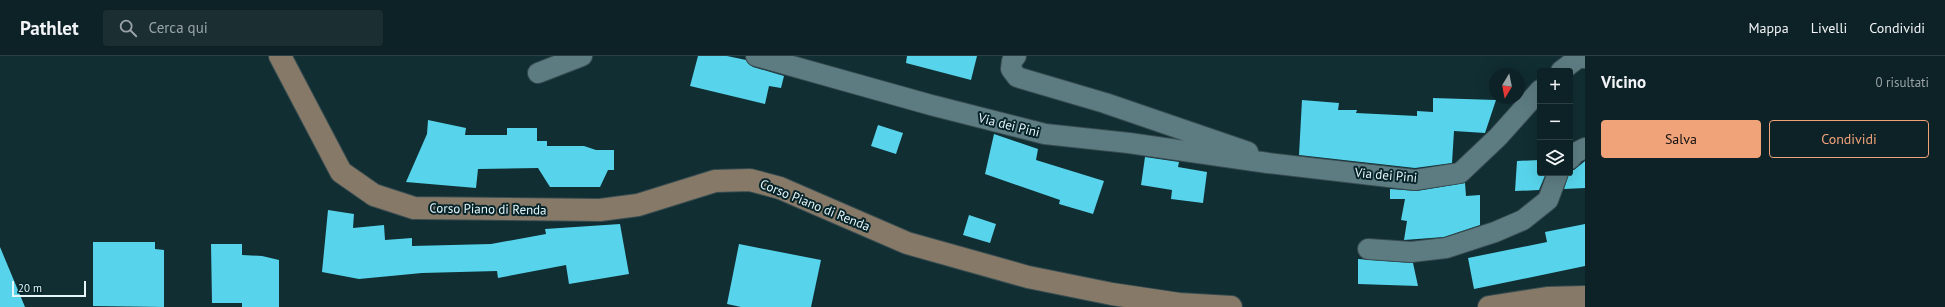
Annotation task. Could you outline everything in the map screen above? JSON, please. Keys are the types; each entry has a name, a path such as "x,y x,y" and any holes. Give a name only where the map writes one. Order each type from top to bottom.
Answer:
{"main road":[{"name":"Corso Piano di Renda","path":"280,56 341,172 374,194 414,208 600,210 638,205 715,181 750,180 780,188 907,242 1028,277 1127,296 1179,304 1231,307"},
{"path":"1489,307 1547,298 1575,300"}],"street":[{"path":"538,73 582,56"},
{"name":"Via dei Pini","path":"756,56 931,105 1045,134 1129,143 1268,163 1415,180 1460,173 1498,137 1537,93"},
{"name":"Via dei Pini","path":"1016,56 1012,61 1011,69 1017,77 1105,103 1246,151 1268,163"},
{"path":"1565,68 1578,58 1585,58"},
{"path":"1573,155 1585,148"},
{"path":"1368,249 1411,252 1446,248 1495,232 1523,220 1548,200 1557,176"}],"building":[{"path":"698,56 727,56 746,60 753,67 784,76 781,88 769,86 765,104 690,86"},
{"path":"907,56 977,56 971,80 906,63"},
{"path":"1433,98 1489,100 1489,104 1495,104 1485,133 1454,131 1452,163 1415,168 1299,155 1302,100 1339,103 1338,110 1357,110 1356,113 1417,116 1417,111 1433,112"},
{"path":"428,120 466,128 465,135 507,135 507,128 537,128 537,141 547,141 547,146 584,146 596,150 614,150 614,170 608,170 600,187 550,187 538,168 478,169 476,188 406,182 427,134"},
{"path":"878,125 903,133 896,154 871,146"},
{"path":"994,134 1038,149 1036,160 1104,181 1093,214 1059,204 1060,200 985,174"},
{"path":"1145,157 1179,162 1178,167 1207,172 1203,203 1171,199 1172,190 1141,185"},
{"path":"1537,160 1537,176 1545,176 1539,190 1515,191 1517,161"},
{"path":"1585,161 1585,188 1564,189 1568,176 1573,176 1574,170"},
{"path":"1465,183 1466,196 1480,195 1480,225 1444,237 1404,240 1407,221 1401,220 1405,199 1390,199 1390,189 1417,191"},
{"path":"328,210 354,214 353,228 384,225 385,240 412,238 412,246 491,244 546,234 545,229 620,224 629,274 569,284 566,265 498,278 497,271 422,273 359,279 322,272"},
{"path":"969,215 996,224 990,243 963,235"},
{"path":"1585,224 1585,266 1474,289 1468,258 1547,242 1545,232"},
{"path":"93,242 155,242 155,249 164,250 164,307 93,306"},
{"path":"211,244 242,244 242,255 262,256 279,260 279,307 242,307 242,303 212,303"},
{"path":"739,244 821,260 811,307 741,307 727,304"},
{"path":"0,247 25,307 0,307"},
{"path":"1358,259 1413,263 1418,286 1358,284"}]}
